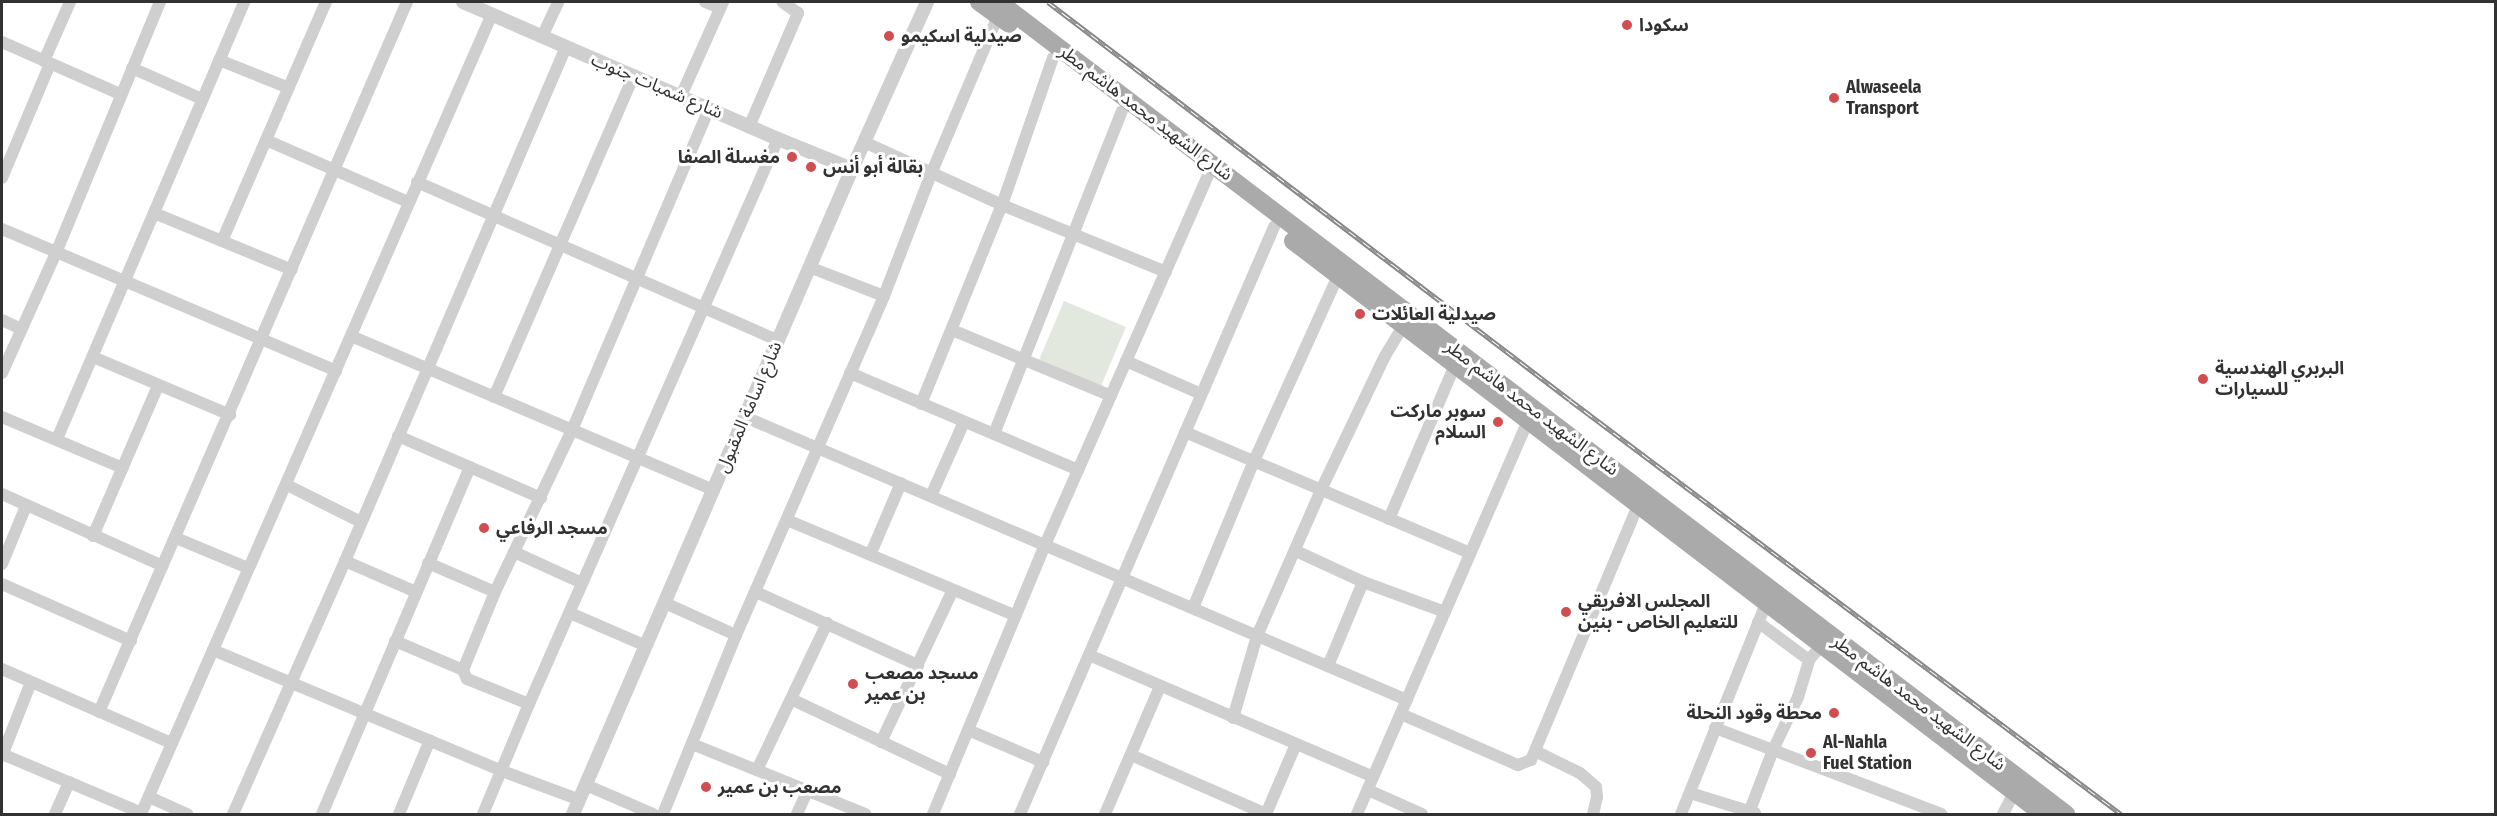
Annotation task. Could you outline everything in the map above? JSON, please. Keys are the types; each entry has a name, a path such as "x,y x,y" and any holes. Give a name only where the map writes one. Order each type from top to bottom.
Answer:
{"main road":[{"name":"شارع الشهيد محمد هاشم مطر","path":"1001,9 1053,58 1122,111 1766,604 1825,641"},
{"name":"شارع الشهيد محمد هاشم مطر","path":"1001,9 1825,641 2017,786 2066,814"},
{"name":"شارع الشهيد محمد هاشم مطر","path":"2017,786 2043,814"}],"street":[{"path":"2,178 70,2"},
{"path":"2,372 56,254 120,94 160,2"},
{"path":"57,439 244,2"},
{"path":"222,241 327,2"},
{"path":"99,712 230,415 407,2"},
{"path":"542,37 558,2"},
{"path":"681,96 721,5 705,2"},
{"path":"749,127 798,13 782,2"},
{"name":"شارع اسامة المقبول","path":"573,814 777,340 927,2"},
{"name":"شارع شمبات جنوب","path":"472,3 542,37 634,75 778,140 852,169"},
{"path":"663,814 736,635 884,296 931,174 1001,9"},
{"path":"31,682 2,755 141,814 492,14"},
{"path":"2,42 120,94"},
{"path":"233,814 345,561 566,47"},
{"path":"921,404 1002,205 1053,58"},
{"path":"219,60 289,88"},
{"path":"132,68 202,99"},
{"path":"494,397 634,75"},
{"path":"463,670 495,592 572,430 634,279 709,109"},
{"path":"994,434 1122,111"},
{"path":"266,140 408,202"},
{"path":"483,814 529,704 778,140"},
{"path":"864,142 1002,205 1166,272"},
{"path":"933,814 1045,545 1208,176"},
{"path":"417,182 777,340"},
{"path":"154,213 292,270"},
{"path":"1025,813 1043,762 1274,227"},
{"path":"2,229 56,254 336,371"},
{"path":"809,267 884,296"},
{"path":"1193,608 1254,461 1338,276"},
{"path":"2,320 21,328"},
{"path":"1233,718 1257,636 1321,490 1385,356 1403,326"},
{"path":"952,330 1111,396"},
{"path":"351,336 714,490"},
{"path":"93,357 230,415"},
{"path":"1126,361 1201,394"},
{"path":"1389,519 1455,365"},
{"path":"850,373 1078,470"},
{"path":"93,536 158,386"},
{"path":"2,417 123,468"},
{"path":"745,417 1407,700"},
{"path":"1357,814 1528,421"},
{"path":"931,496 964,422"},
{"path":"1185,432 1470,553"},
{"path":"398,436 541,498"},
{"path":"322,814 470,467"},
{"path":"871,553 901,483"},
{"path":"287,485 361,522"},
{"path":"2,494 163,567"},
{"path":"2,564 26,506"},
{"path":"1401,714 1518,765 1531,760 1638,506"},
{"path":"787,520 871,553 952,591 1016,616"},
{"path":"176,538 248,568"},
{"path":"1296,551 1363,582 1445,612"},
{"path":"514,552 582,583"},
{"path":"345,561 416,592"},
{"path":"428,563 495,592"},
{"path":"1328,666 1363,582"},
{"path":"2,584 131,641"},
{"path":"881,742 952,591"},
{"path":"756,592 918,665"},
{"path":"665,603 736,635"},
{"path":"1681,814 1766,604"},
{"path":"570,613 646,646"},
{"path":"1758,622 1809,660"},
{"path":"757,770 826,623"},
{"path":"395,641 463,670 467,679 529,704"},
{"path":"1690,793 1753,812 1773,750 1798,698 1809,660 1825,641"},
{"path":"213,650 502,771 580,800"},
{"path":"1089,655 1373,777"},
{"path":"2,669 171,743"},
{"path":"1105,814 1160,686"},
{"path":"791,699 950,774"},
{"path":"1715,728 1941,814"},
{"path":"968,730 1043,762"},
{"path":"399,814 430,740"},
{"path":"692,744 865,814"},
{"path":"1131,755 1266,814 1296,744"},
{"path":"1535,751 1580,774 1596,787 1597,797 1593,814"},
{"path":"55,814 69,782"},
{"path":"586,785 647,813"},
{"path":"2003,814 2017,786"},
{"path":"1368,790 1422,814"},
{"path":"797,814 807,792"},
{"path":"149,797 187,814"}],"shaded area":[{"path":"1064,301 1126,327 1101,386 1039,360"}],"railway":[{"path":"1048,2 1570,400 2121,814"}],"place":[{"name":"سكودا","path":"1627,25"},
{"name":"صيدلية اسكيمو","path":"889,36"},
{"name":"Alwaseela Transport","path":"1834,98"},
{"name":"مغسلة الصفا","path":"792,157"},
{"name":"بقالة أبو أنس","path":"811,167"},
{"name":"صيدلية العائلات","path":"1360,314"},
{"name":"البربري الهندسية للسيارات","path":"2203,379"},
{"name":"سوبر ماركت السلام","path":"1498,422"},
{"name":"مسجد الرفاعي","path":"484,528"},
{"name":"المجلس الافريقي للتعليم الخاص - بنين","path":"1566,612"},
{"name":"مسجد مصعب بن عمير","path":"853,684"},
{"name":"محطة وقود النحلة","path":"1834,713"},
{"name":"Al-Nahla Fuel Station","path":"1811,753"},
{"name":"مصعب بن عمير","path":"706,787"}]}
